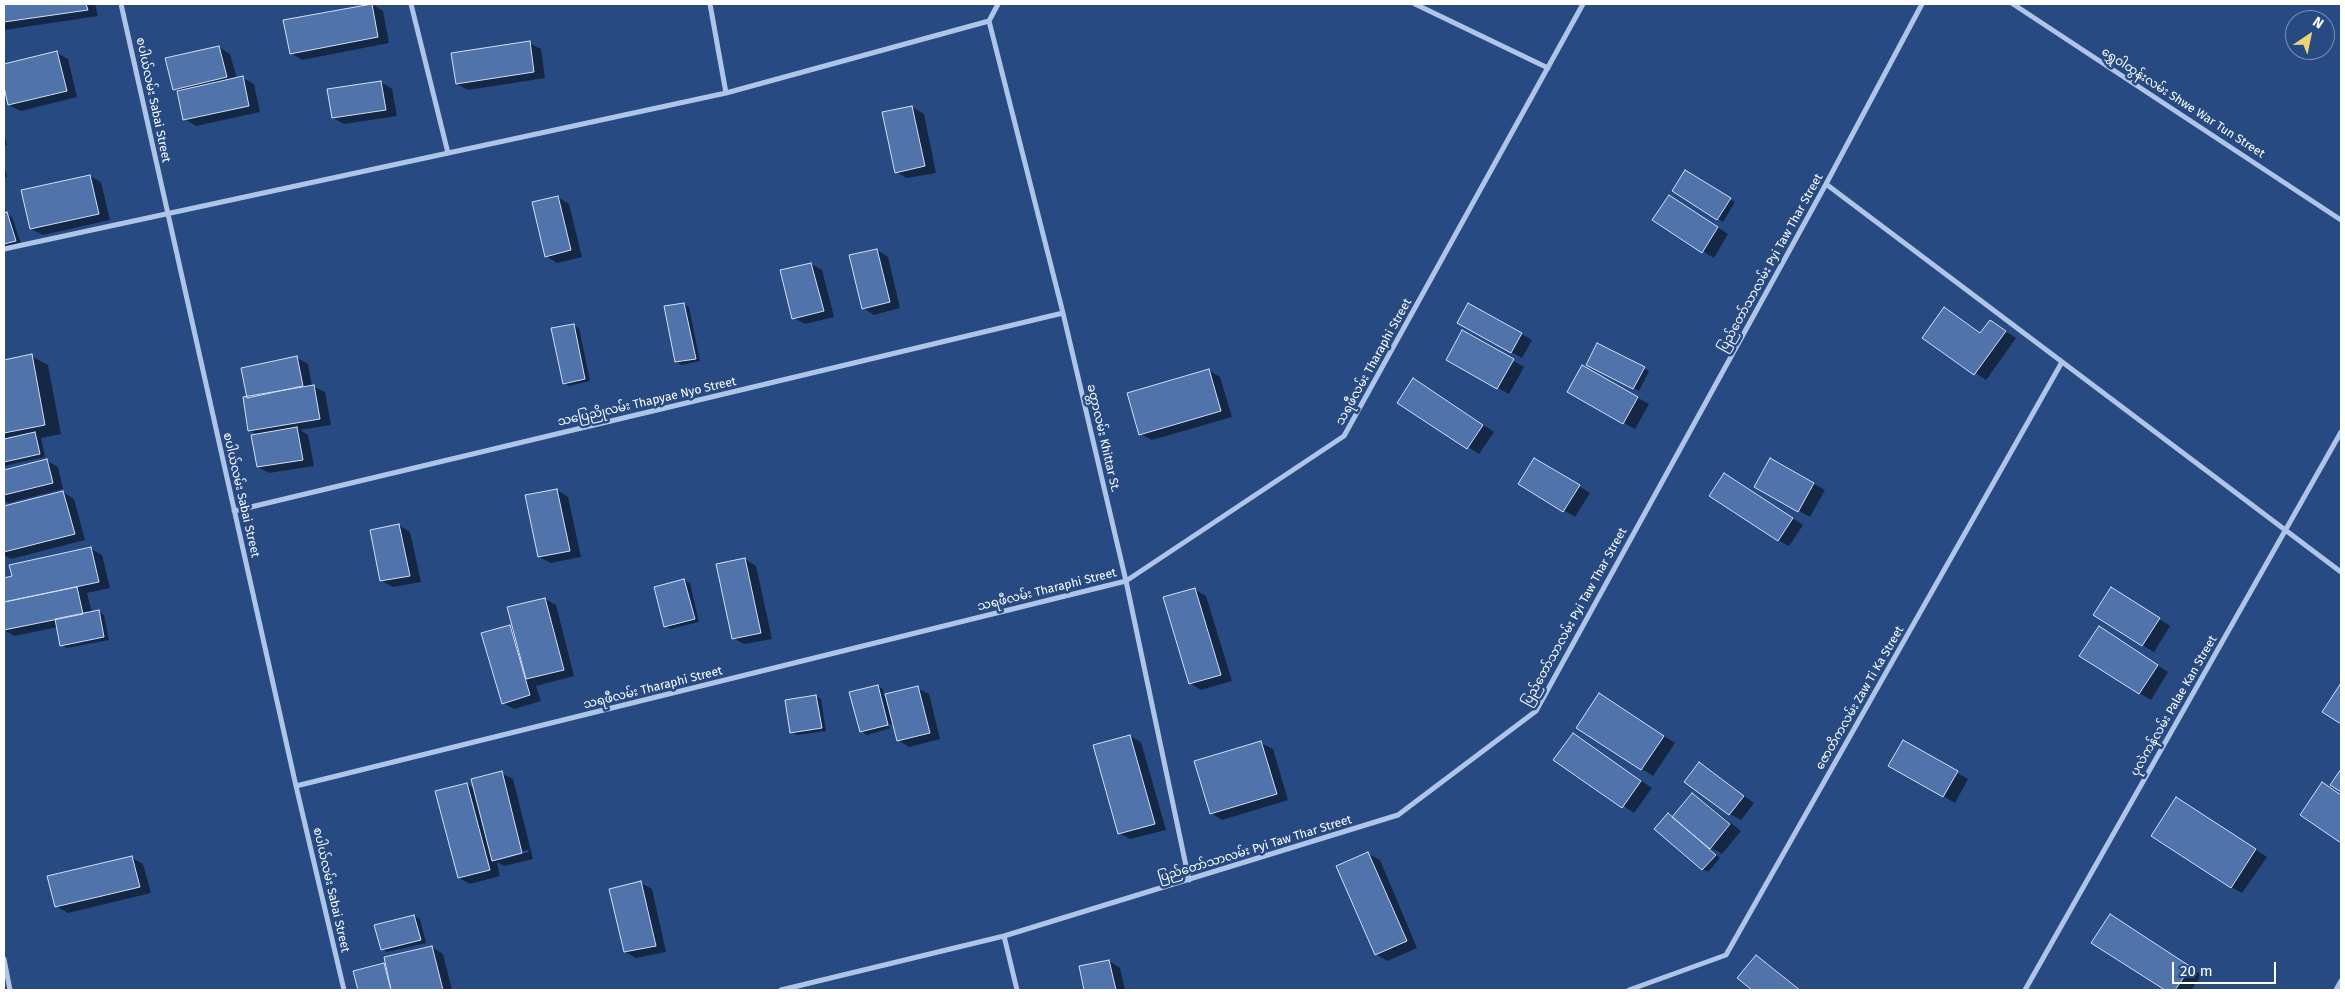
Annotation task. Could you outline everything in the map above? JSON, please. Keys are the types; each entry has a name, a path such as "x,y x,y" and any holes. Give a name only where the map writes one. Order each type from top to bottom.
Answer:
{"street":[{"name":"စပါယ်လမ်း Sabai Street","path":"122,4 234,511 344,990"},
{"path":"411,4 448,154"},
{"path":"710,4 726,93"},
{"path":"4,249 726,93 989,21 998,4"},
{"path":"1415,4 1548,68"},
{"name":"သရဖီလမ်း Tharaphi Street","path":"296,786 1126,581 1344,436 1583,4"},
{"name":"ပြည်တော်သာလမ်း Pyi Taw Thar Street","path":"781,990 1004,936 1398,815 1536,711 1826,184 1922,4"},
{"name":"ရွှေဝါထွန်းလမ်း Shwe War Tun Street","path":"2013,4 2341,220"},
{"name":"ခတ္တာလမ်း Khittar St.","path":"989,21 1063,313 1126,581 1189,880"},
{"path":"1826,184 2341,572"},
{"name":"သပြေညိုလမ်း Thapyae Nyo Street","path":"234,511 1063,313"},
{"name":"ဇောတိကလမ်း Zaw Ti Ka Street","path":"1629,990 1726,955 2062,362"},
{"name":"ပုလဲကန်လမ်း Palae Kan Street","path":"2025,990 2341,432"},
{"path":"1004,936 1017,990"},
{"path":"4,959 10,990"},
{"path":"2336,990 2341,982"}],"building":[{"path":"4,4 86,4 88,10 4,22"},
{"path":"372,4 378,37 290,54 283,20"},
{"path":"530,41 534,72 456,84 451,53"},
{"path":"219,46 227,77 173,90 165,58"},
{"path":"57,51 67,91 8,105 4,87 4,64"},
{"path":"243,76 249,106 183,120 177,91"},
{"path":"381,81 386,110 332,118 327,89"},
{"path":"912,106 925,166 895,173 882,112"},
{"path":"1685,170 1731,198 1717,220 1672,191"},
{"path":"90,175 99,214 30,229 21,190"},
{"path":"1669,195 1718,227 1702,253 1652,220"},
{"path":"558,196 571,250 545,257 532,202"},
{"path":"7,212 16,241 4,244 4,213"},
{"path":"877,249 890,302 862,309 849,255"},
{"path":"811,263 824,311 792,319 780,270"},
{"path":"684,303 696,359 675,362 664,306"},
{"path":"1468,303 1522,333 1511,353 1457,323"},
{"path":"1944,307 1980,333 1990,320 2006,331 1974,375 1922,338"},
{"path":"574,324 585,379 563,384 551,328"},
{"path":"1462,330 1514,359 1497,389 1446,360"},
{"path":"1597,343 1645,367 1633,389 1586,365"},
{"path":"32,354 45,425 4,433 4,360"},
{"path":"297,356 303,386 247,398 241,368"},
{"path":"1582,365 1638,397 1623,424 1567,392"},
{"path":"1209,369 1221,411 1139,435 1127,393"},
{"path":"1413,378 1483,425 1467,449 1397,403"},
{"path":"314,385 320,419 248,431 243,397"},
{"path":"297,427 303,460 257,467 251,435"},
{"path":"35,432 40,454 4,462 4,439"},
{"path":"1534,458 1580,485 1563,512 1518,484"},
{"path":"1770,458 1814,483 1798,512 1754,487"},
{"path":"47,459 53,483 4,495 4,470"},
{"path":"1724,473 1793,518 1778,541 1709,496"},
{"path":"557,489 570,551 538,557 525,495"},
{"path":"63,491 75,534 4,552 4,506"},
{"path":"399,524 410,576 380,581 370,530"},
{"path":"91,547 99,582 4,602 4,578 12,576 9,565"},
{"path":"745,558 761,633 732,639 716,564"},
{"path":"684,579 695,619 664,627 654,587"},
{"path":"77,587 83,614 4,630 4,602"},
{"path":"2111,587 2160,618 2142,646 2093,615"},
{"path":"1195,588 1221,675 1189,684 1163,597"},
{"path":"545,598 564,670 526,679 507,607"},
{"path":"99,610 104,637 60,646 55,619"},
{"path":"510,625 530,695 502,704 481,633"},
{"path":"2099,626 2158,665 2139,694 2079,656"},
{"path":"2341,683 2341,724 2322,712"},
{"path":"878,685 888,725 860,732 849,692"},
{"path":"918,686 930,733 897,741 885,694"},
{"path":"1599,693 1664,736 1641,770 1576,728"},
{"path":"816,695 822,728 790,733 785,700"},
{"path":"1573,733 1641,781 1622,808 1553,760"},
{"path":"1130,735 1155,824 1118,834 1093,745"},
{"path":"1903,740 1958,771 1943,797 1888,766"},
{"path":"1261,741 1277,794 1210,814 1194,761"},
{"path":"1699,762 1744,796 1729,815 1684,782"},
{"path":"2341,769 2341,792 2330,785"},
{"path":"502,771 522,853 492,861 471,779"},
{"path":"2322,782 2341,795 2341,843 2300,815"},
{"path":"467,783 490,870 458,878 435,791"},
{"path":"1692,793 1730,824 1710,849 1672,817"},
{"path":"2176,797 2256,849 2231,888 2151,836"},
{"path":"1668,813 1716,855 1702,870 1654,829"},
{"path":"1368,852 1407,941 1375,955 1336,866"},
{"path":"132,856 140,887 55,907 47,876"},
{"path":"641,881 656,946 624,952 609,889"},
{"path":"2110,914 2191,967 2175,990 2165,990 2091,943"},
{"path":"414,915 421,940 381,950 374,925"},
{"path":"432,946 443,990 391,990 384,957"},
{"path":"1756,955 1800,990 1752,990 1737,978"},
{"path":"1109,960 1116,990 1084,990 1079,966"},
{"path":"384,963 391,990 358,990 353,971"}]}
